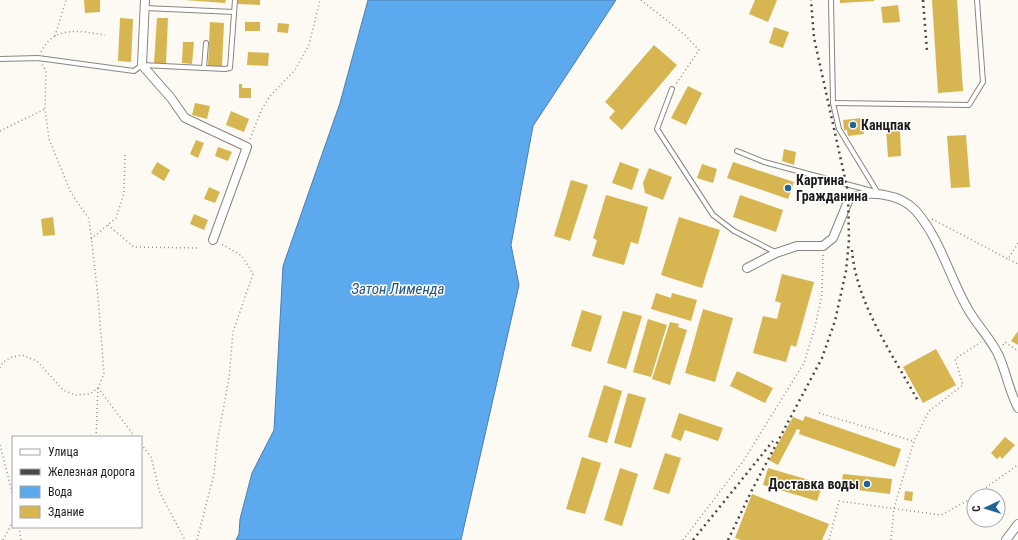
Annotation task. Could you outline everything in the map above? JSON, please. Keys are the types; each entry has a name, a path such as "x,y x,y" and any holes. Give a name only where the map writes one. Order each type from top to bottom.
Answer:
{"street":[{"path":"145,4 142,65 171,98 185,118 247,147 213,240"},
{"path":"747,268 776,252 797,246 823,246 833,238 848,199 861,194 878,193 898,200 916,210 932,234 969,310 998,354 1018,408"},
{"path":"1006,540 1018,524"}],"lane":[{"path":"0,59 38,58 134,71 142,65 230,68 235,0"},
{"path":"831,0 834,103 839,129 878,193"},
{"path":"834,103 969,105 983,82 977,0"},
{"path":"145,4 234,12"},
{"path":"204,68 206,44"},
{"path":"672,89 658,129 713,215 734,231 776,252"},
{"path":"737,151 764,162 878,193"}],"path":[{"path":"55,36 66,0"},
{"path":"247,147 261,111 270,96 295,70 304,54 313,32 320,0"},
{"path":"641,0 684,34 699,50 672,89"},
{"path":"96,436 98,388 104,374 98,296 89,219 71,193 49,139 45,109 46,71 38,58 46,42 55,36 76,30 105,35"},
{"path":"0,131 45,109"},
{"path":"92,239 116,218 124,193 126,153"},
{"path":"929,217 1018,264"},
{"path":"108,225 134,247 199,248"},
{"path":"197,540 214,474 217,443 229,378 233,332 253,274 242,256 213,240"},
{"path":"1008,259 1018,243"},
{"path":"682,540 744,460 804,363 815,327 822,294 823,246"},
{"path":"891,540 894,508 914,442 929,411 963,385 956,359 988,338"},
{"path":"998,354 1005,342 1018,351"},
{"path":"0,368 3,362 22,354 37,361 63,390 75,395 90,394 98,388"},
{"path":"98,388 134,436"},
{"path":"819,413 914,442"},
{"path":"0,445 12,492"},
{"path":"142,445 151,457 160,493 184,540"},
{"path":"829,540 839,501 941,515 965,502 1018,465"},
{"path":"2,540 12,524"},
{"path":"19,528 21,540"}],"water":[{"name":"Затон Лименда","path":"368,0 616,0 533,126 511,245 519,285 461,540 236,540 239,534 240,519 252,473 274,430 283,266 340,103"}],"building":[{"path":"84,0 100,0 100,12 85,13"},
{"path":"185,0 226,0 225,3"},
{"path":"238,0 260,0 260,5 238,4"},
{"path":"755,0 777,0 768,22 749,14"},
{"path":"840,0 874,0 874,1 840,3"},
{"path":"932,0 957,0 963,91 938,93"},
{"path":"898,5 900,22 883,23 881,7"},
{"path":"120,18 133,19 131,62 118,61"},
{"path":"157,18 168,18 166,64 154,63"},
{"path":"210,22 224,23 222,66 208,66"},
{"path":"245,22 260,22 260,31 245,31"},
{"path":"278,23 289,24 288,33 277,32"},
{"path":"774,27 789,32 783,48 769,43"},
{"path":"183,42 194,42 192,64 182,63"},
{"path":"654,45 677,65 622,130 609,118 615,111 605,102"},
{"path":"248,52 269,53 268,66 247,65"},
{"path":"239,84 242,84 242,88 251,88 251,98 239,98"},
{"path":"688,86 702,93 686,125 671,118"},
{"path":"195,103 210,106 207,119 192,115"},
{"path":"231,111 249,119 244,132 226,125"},
{"name":"Канцпак","path":"862,118 864,134 848,136 847,130 844,130 843,120"},
{"path":"886,128 900,128 901,156 888,157"},
{"path":"966,135 970,187 951,188 947,136"},
{"path":"196,140 204,143 198,158 190,154"},
{"path":"218,147 232,152 228,161 215,156"},
{"path":"784,149 796,152 794,165 782,161"},
{"path":"157,162 170,170 164,181 151,173"},
{"path":"620,162 639,169 632,190 612,183"},
{"path":"733,162 794,182 788,199 727,178"},
{"path":"702,164 717,169 713,183 697,178"},
{"path":"649,168 672,177 663,200 645,193 643,183"},
{"path":"571,180 588,185 570,241 554,236"},
{"path":"209,187 220,192 215,203 204,199"},
{"path":"606,195 648,207 638,244 631,242 624,265 592,256 597,240 593,238"},
{"path":"740,195 783,210 776,232 733,217"},
{"path":"194,214 208,220 204,230 190,224"},
{"path":"53,217 55,235 43,236 41,219"},
{"path":"679,217 720,230 702,288 661,275"},
{"path":"782,274 814,282 796,347 791,345 786,362 753,353 763,316 777,319 781,303 775,301"},
{"path":"656,293 671,298 672,293 697,300 691,321 651,309"},
{"path":"703,309 733,318 715,382 685,373"},
{"path":"582,310 602,316 591,352 571,346"},
{"path":"623,311 642,316 626,369 607,363"},
{"path":"648,319 667,325 651,377 633,372"},
{"path":"670,322 679,324 678,327 687,330 670,385 652,379"},
{"path":"1018,331 1018,345 1011,341"},
{"path":"936,349 956,385 923,403 903,367"},
{"path":"737,371 773,388 765,403 730,386"},
{"path":"604,385 622,391 607,443 588,437"},
{"path":"628,393 646,398 631,448 614,443"},
{"path":"679,413 723,428 718,441 685,430 681,441 671,437"},
{"path":"805,416 901,449 895,467 799,434 800,430 797,429 778,465 769,460 793,417 803,421"},
{"path":"1005,437 1015,445 1002,459 1000,456 997,459 991,453"},
{"path":"665,453 681,458 669,494 653,489"},
{"path":"582,457 601,463 585,514 566,509"},
{"path":"620,468 638,474 622,526 604,520"},
{"path":"768,468 823,484 817,501 763,485"},
{"name":"Доставка воды","path":"843,474 892,479 890,494 841,488"},
{"path":"905,491 913,492 912,501 904,500"},
{"path":"752,494 829,524 822,540 741,540 735,538"}],"railway":[{"path":"728,540 752,490 822,358 835,321 846,271 849,240 848,192 814,38 811,0"},
{"path":"923,0 927,51"},
{"path":"852,250 860,289 868,309 887,347 918,401"},
{"path":"693,540 773,441"}],"place":[{"name":"Канцпак","path":"853,125"},
{"name":"Картина Гражданина","path":"788,188"},
{"name":"Доставка воды","path":"867,484"}]}
